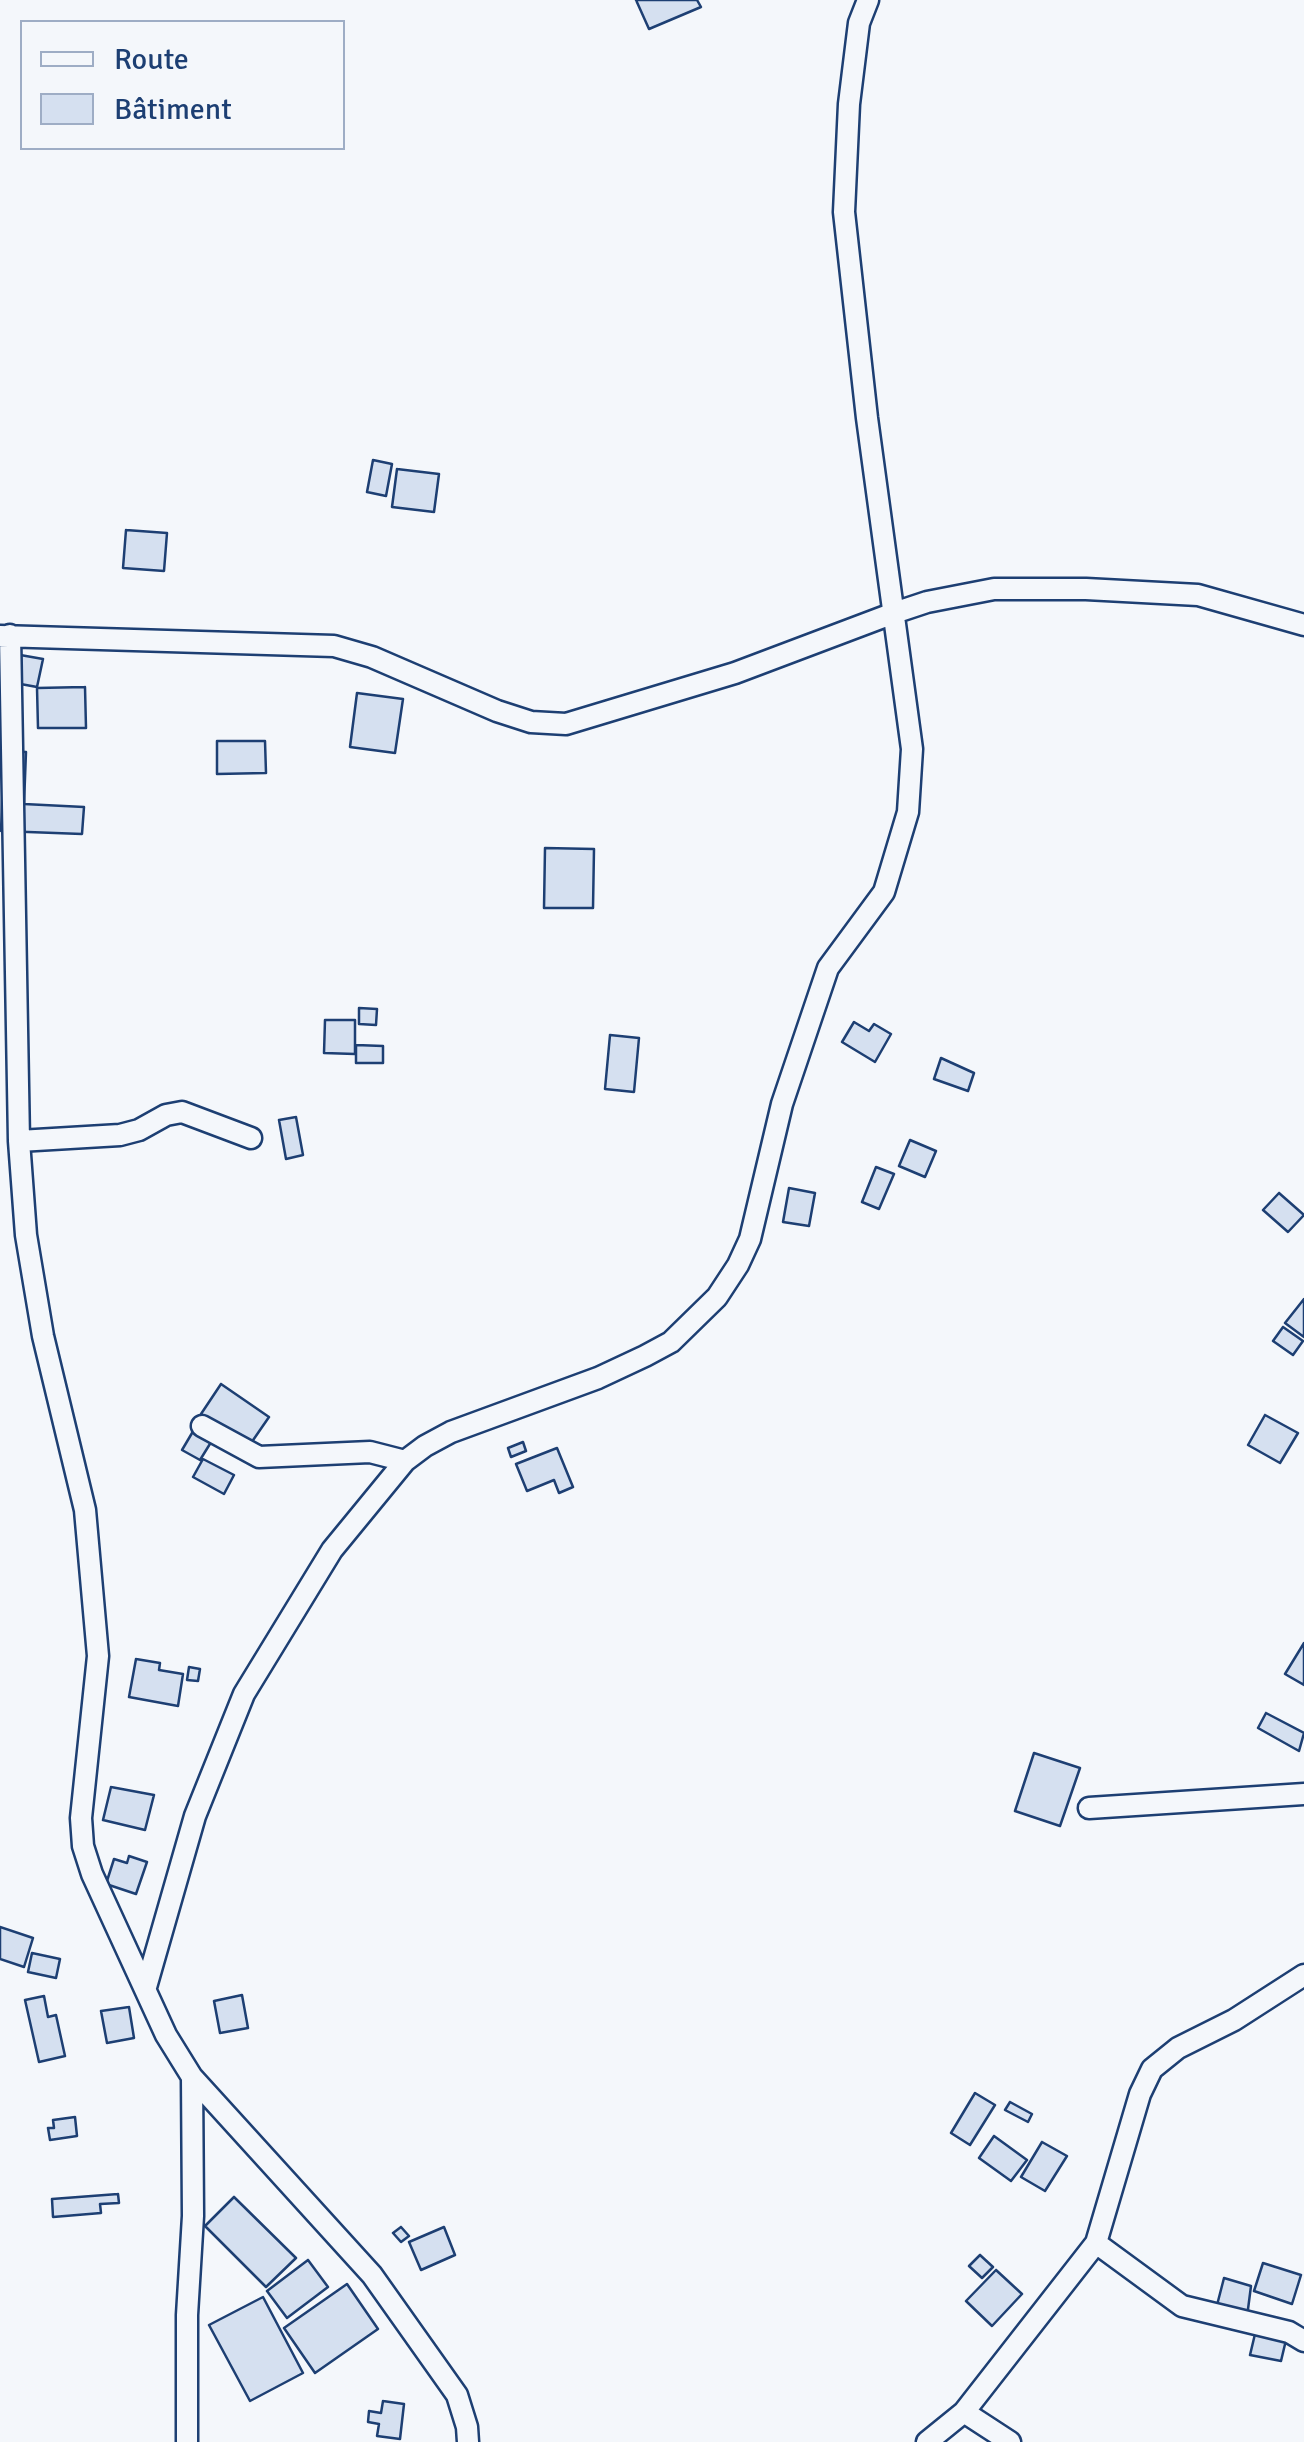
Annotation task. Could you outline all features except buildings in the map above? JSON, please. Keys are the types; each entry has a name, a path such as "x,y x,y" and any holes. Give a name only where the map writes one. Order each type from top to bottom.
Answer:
{"street":[{"path":"146,1988 194,1816 244,1694 332,1550 405,1461 451,1432 598,1378 671,1342 717,1298 750,1239 782,1104 823,980 884,892 908,812 912,749 866,418 844,212 849,104 859,23 868,0"},
{"path":"468,2442 468,2427 457,2395 372,2276 192,2076 166,2035 82,1846 80,1818 98,1656 85,1510 43,1336 26,1235 19,1141 5,636 334,646 497,711 531,722 566,724 735,673 927,602 994,589 1198,595 1304,624"},
{"path":"19,1141 120,1135 139,1130 166,1114 182,1112 251,1138"},
{"path":"202,1426 259,1457 370,1452 405,1461"},
{"path":"1089,1808 1304,1794"},
{"path":"927,2442 964,2412 1096,2243 1140,2094 1152,2069 1178,2048 1234,2020 1304,1975"},
{"path":"186,2442 192,2076"},
{"path":"1096,2243 1182,2306 1289,2332 1304,2341"},
{"path":"964,2412 1010,2442"}]}
